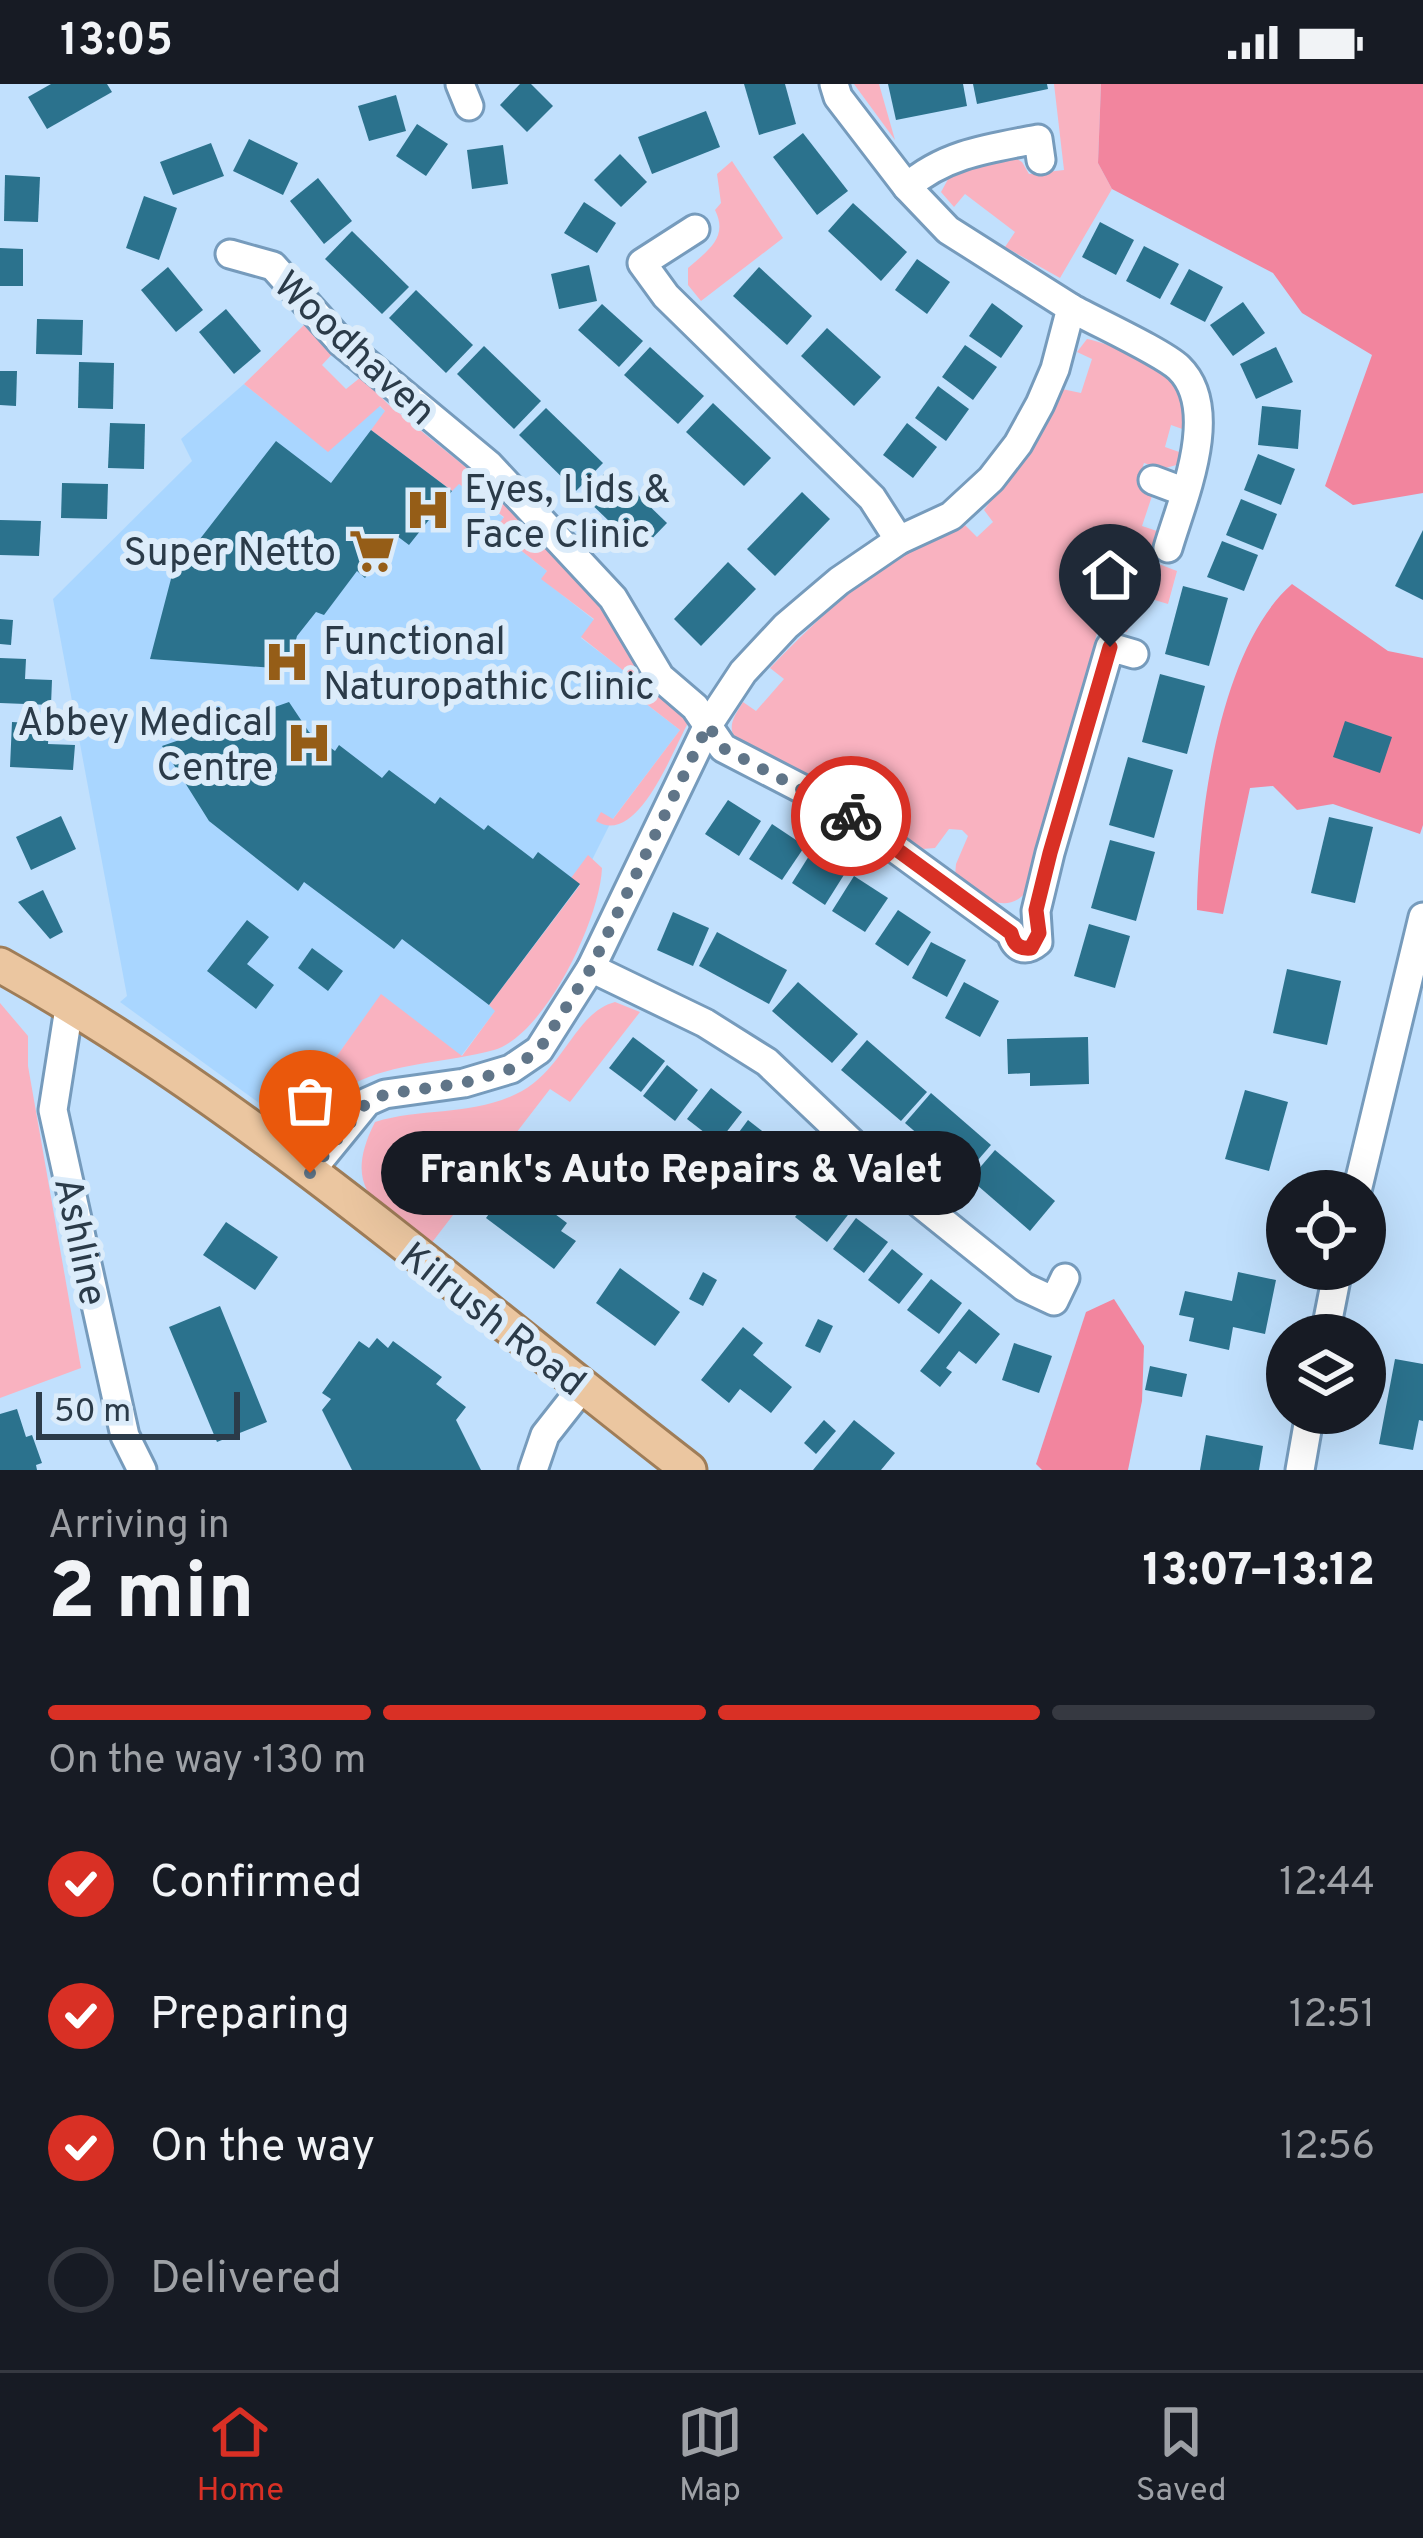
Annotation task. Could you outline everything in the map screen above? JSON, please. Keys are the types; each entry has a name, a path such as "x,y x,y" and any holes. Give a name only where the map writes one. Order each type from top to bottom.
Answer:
{"main road":[{"name":"Kilrush Road","path":"0,965 172,1072 310,1173 689,1470"}],"street":[{"path":"834,84 838,98 907,188 948,230 1071,308 1179,368 1191,389 1199,444 1168,548"},
{"path":"907,188 928,169 971,152 1038,139 1041,160"},
{"path":"695,229 642,262 666,296 872,498 898,540"},
{"name":"Woodhaven","path":"230,254 272,266 341,341 489,465 613,598 660,677 695,707 723,748 841,809 1011,933 1022,949 1037,942 1036,910 1050,853 1110,647 1134,653"},
{"path":"310,1173 367,1102 511,1069 539,1050 591,968 708,725 743,672 839,580 898,540 951,516 991,479 1018,444 1055,369 1071,308"},
{"path":"1154,480 1185,491"},
{"path":"1362,1170 1423,917"},
{"path":"591,968 705,1023 766,1062 891,1180 1024,1287 1054,1300 1065,1278"},
{"name":"Ashline","path":"69,1008 53,1110 125,1436 142,1470"},
{"path":"532,1470 545,1435 582,1388"},
{"path":"1300,1470 1306,1434"}],"shaded area":[{"path":"854,84 879,84 895,140"},
{"path":"1054,84 1101,84 1098,163 1112,189 1060,278 1005,247 1015,232 965,194 954,207 941,192 952,172 1008,154 1022,162 1029,174 1064,170"},
{"path":"1101,84 1423,84 1423,493 1353,505 1325,486 1372,355 1302,313 1273,273 1112,189 1098,163"},
{"path":"732,161 783,238 701,301 688,285 688,268 718,236 717,174"},
{"path":"305,324 334,352 322,365 346,389 361,377 504,498 602,603 657,691 686,718 687,725 651,794 625,821 611,826 596,821 601,812 613,819 680,730 627,689 634,679 581,637 594,619 541,579 547,571 495,530 504,517 459,484 452,491 371,430 385,411 380,406 328,452 244,384"},
{"path":"1087,339 1153,366 1168,376 1180,395 1188,431 1171,425 1165,447 1182,453 1180,464 1162,469 1144,463 1137,484 1153,493 1142,526 1160,532 1151,561 1177,571 1168,604 1138,595 1127,632 1099,625 1032,884 1014,901 995,902 955,876 968,836 962,830 949,829 935,848 922,849 888,827 899,810 869,788 858,806 807,775 740,744 732,723 743,702 756,711 784,679 770,668 864,581 914,548 965,525 977,537 993,522 984,510 1033,444 1062,389 1081,393 1092,359 1077,352"},
{"path":"244,384 328,451 379,406 464,475 459,484 504,518 495,530 547,571 542,579 594,620 581,638 635,679 628,690 680,730 612,820 580,884 489,1005 496,1010 461,1056 381,995 288,1124 120,1002 127,996 53,599 192,461 181,439"},
{"path":"1292,584 1388,651 1423,658 1423,825 1420,834 1333,804 1297,810 1273,786 1250,788 1223,914 1197,910 1208,782 1230,690 1267,613"},
{"path":"588,855 602,868 599,890 580,944 550,999 513,1040 494,1050 462,1056 495,1011 489,1005 580,885 571,878"},
{"path":"381,994 462,1056 368,1077 300,1123 292,1119"},
{"path":"615,1002 640,1012 570,1102 550,1089 430,1245 370,1196 362,1165 375,1122 486,1105 522,1091 549,1069 590,1017"},
{"path":"0,1003 28,1036 28,1066 81,1368 0,1398"},
{"path":"1114,1299 1144,1346 1142,1401 1128,1470 1042,1470 1036,1464 1086,1312"}],"building":[{"path":"51,84 107,84 112,92 47,129 28,97"},
{"path":"520,84 531,84 553,106 527,132 500,105"},
{"path":"744,84 785,84 796,124 759,135"},
{"path":"888,84 963,84 967,106 896,120"},
{"path":"973,84 1047,84 1048,89 977,104"},
{"path":"396,95 406,131 369,141 358,106"},
{"path":"706,111 720,147 652,174 638,137"},
{"path":"417,124 448,144 426,176 396,156"},
{"path":"803,133 848,191 817,215 773,157"},
{"path":"249,139 298,163 283,195 233,171"},
{"path":"211,143 224,176 173,195 160,162"},
{"path":"503,145 508,184 472,189 467,150"},
{"path":"620,154 647,182 621,207 594,180"},
{"path":"5,175 40,177 38,222 4,221"},
{"path":"318,178 352,221 324,244 290,201"},
{"path":"144,196 177,208 159,260 126,248"},
{"path":"584,202 616,223 597,253 564,233"},
{"path":"853,203 907,252 881,281 828,231"},
{"path":"1100,222 1134,240 1116,275 1082,257"},
{"path":"352,231 409,287 382,314 325,259"},
{"path":"1144,246 1179,264 1160,299 1126,281"},
{"path":"0,248 23,249 23,286 0,286"},
{"path":"917,259 950,282 927,314 895,290"},
{"path":"589,265 597,301 559,309 551,274"},
{"path":"168,267 203,310 176,332 141,290"},
{"path":"759,267 812,316 787,345 733,296"},
{"path":"1189,269 1223,287 1205,322 1170,304"},
{"path":"416,290 473,345 446,373 389,318"},
{"path":"1243,302 1265,333 1233,356 1210,325"},
{"path":"992,303 1023,326 1001,358 969,336"},
{"path":"602,304 643,341 619,367 578,330"},
{"path":"226,309 261,351 234,374 199,332"},
{"path":"37,319 83,320 82,355 36,354"},
{"path":"827,328 881,377 854,406 801,356"},
{"path":"965,345 997,367 973,400 942,377"},
{"path":"484,346 541,401 514,429 457,374"},
{"path":"650,347 704,396 678,424 624,375"},
{"path":"1276,347 1293,382 1256,399 1240,364"},
{"path":"79,362 114,363 113,409 78,408"},
{"path":"0,371 17,371 16,406 0,405"},
{"path":"938,386 969,409 946,441 915,418"},
{"path":"713,403 771,458 744,486 686,432"},
{"path":"1262,406 1301,410 1298,449 1258,445"},
{"path":"546,408 603,463 576,491 519,435"},
{"path":"110,423 145,424 144,469 108,468"},
{"path":"907,423 937,447 913,478 883,455"},
{"path":"371,430 452,491 409,545 397,536 365,578 357,571 324,615 316,612 297,636 288,669 150,659 172,575 276,441 331,483"},
{"path":"1258,454 1295,469 1281,505 1244,490"},
{"path":"610,468 667,523 640,551 583,496"},
{"path":"62,483 108,484 107,519 61,518"},
{"path":"802,492 830,519 775,576 747,549"},
{"path":"1241,499 1277,514 1263,550 1226,535"},
{"path":"0,520 41,521 39,556 0,555"},
{"path":"1423,530 1423,600 1395,586"},
{"path":"1222,541 1258,555 1244,591 1207,577"},
{"path":"728,562 756,589 701,646 674,619"},
{"path":"1183,586 1228,598 1209,666 1165,654"},
{"path":"0,619 13,620 11,645 0,644"},
{"path":"0,658 26,659 25,679 52,680 51,705 0,703"},
{"path":"1160,674 1205,686 1187,754 1142,742"},
{"path":"289,702 309,732 335,751 339,745 382,778 389,770 435,804 440,797 533,859 538,852 580,884 489,1005 402,939 394,949 304,882 298,891 209,821 162,746"},
{"path":"1345,721 1392,737 1380,773 1333,757"},
{"path":"12,722 49,724 48,744 75,745 73,770 10,767"},
{"path":"1128,757 1173,770 1154,838 1109,825"},
{"path":"728,800 761,821 739,856 705,834"},
{"path":"61,816 76,849 31,870 16,837"},
{"path":"1329,817 1373,827 1355,903 1311,893"},
{"path":"772,824 805,846 782,880 749,859"},
{"path":"1110,840 1155,852 1136,921 1091,908"},
{"path":"814,848 847,870 825,905 792,883"},
{"path":"854,876 888,898 865,932 832,911"},
{"path":"43,890 63,932 50,939 18,902"},
{"path":"898,910 931,932 908,966 875,944"},
{"path":"673,912 709,928 693,966 657,950"},
{"path":"247,920 269,937 247,964 274,985 256,1009 207,971"},
{"path":"1089,924 1130,936 1115,988 1074,976"},
{"path":"717,932 787,970 769,1004 699,966"},
{"path":"931,942 966,960 947,997 912,978"},
{"path":"312,948 343,971 328,991 298,968"},
{"path":"1287,969 1341,981 1327,1045 1273,1033"},
{"path":"798,982 858,1034 832,1063 772,1011"},
{"path":"964,982 999,1001 980,1037 945,1018"},
{"path":"633,1037 665,1061 641,1092 609,1068"},
{"path":"1088,1037 1089,1084 1030,1086 1030,1073 1008,1074 1007,1039"},
{"path":"867,1040 927,1092 901,1121 841,1070"},
{"path":"667,1065 698,1090 675,1121 643,1096"},
{"path":"711,1088 742,1112 718,1143 687,1119"},
{"path":"1245,1090 1288,1102 1269,1170 1225,1159"},
{"path":"931,1093 991,1145 965,1175 905,1123"},
{"path":"748,1120 779,1144 756,1175 725,1151"},
{"path":"995,1150 1055,1201 1030,1231 970,1179"},
{"path":"785,1155 816,1179 792,1210 761,1186"},
{"path":"512,1182 567,1223 561,1231 576,1241 554,1269 486,1218"},
{"path":"819,1187 851,1211 827,1242 795,1217"},
{"path":"856,1218 888,1242 864,1273 833,1249"},
{"path":"226,1222 278,1257 255,1290 203,1255"},
{"path":"892,1249 923,1274 899,1304 868,1280"},
{"path":"620,1268 680,1312 655,1346 596,1303"},
{"path":"703,1272 717,1280 703,1306 689,1299"},
{"path":"1238,1272 1266,1278 1266,1290 1274,1290 1265,1334 1233,1327 1229,1350 1189,1341 1194,1318 1179,1315 1185,1291 1232,1301"},
{"path":"931,1279 962,1303 939,1334 907,1310"},
{"path":"220,1306 267,1422 217,1442 169,1327"},
{"path":"969,1309 1000,1334 976,1364 959,1351 946,1368 952,1372 940,1387 920,1371"},
{"path":"818,1319 833,1326 820,1353 805,1346"},
{"path":"743,1327 763,1343 753,1355 792,1387 771,1413 740,1389 729,1403 701,1380"},
{"path":"377,1338 388,1348 393,1341 442,1377 436,1384 466,1407 456,1420 481,1470 352,1470 322,1410 331,1399 322,1393 359,1341 369,1348"},
{"path":"1014,1343 1052,1356 1039,1393 1002,1380"},
{"path":"1395,1359 1423,1364 1423,1421 1419,1420 1413,1450 1379,1444 1381,1434 1386,1434"},
{"path":"1150,1366 1187,1374 1182,1397 1145,1390"},
{"path":"17,1409 42,1463 36,1465 37,1470 0,1470 0,1414"},
{"path":"824,1420 836,1431 816,1454 804,1443"},
{"path":"854,1420 895,1453 881,1470 813,1470"},
{"path":"1206,1435 1263,1446 1259,1470 1200,1470"}],"way so far":[{"path":"310,1173 367,1102 511,1069 539,1050 591,968 708,725 723,748 851,816"}],"place":[{"name":"Eyes, Lids & Face Clinic","path":"428,510"},
{"name":"Super Netto","path":"372,551"},
{"name":"Functional Naturopathic Clinic","path":"287,662"},
{"name":"Abbey Medical Centre","path":"309,743"},
{"name":"Frank's Auto Repairs & Valet","path":"310,1173"}],"route":[{"path":"851,816 1011,933 1022,949 1031,948 1039,933 1036,910 1050,853 1110,647"}]}
